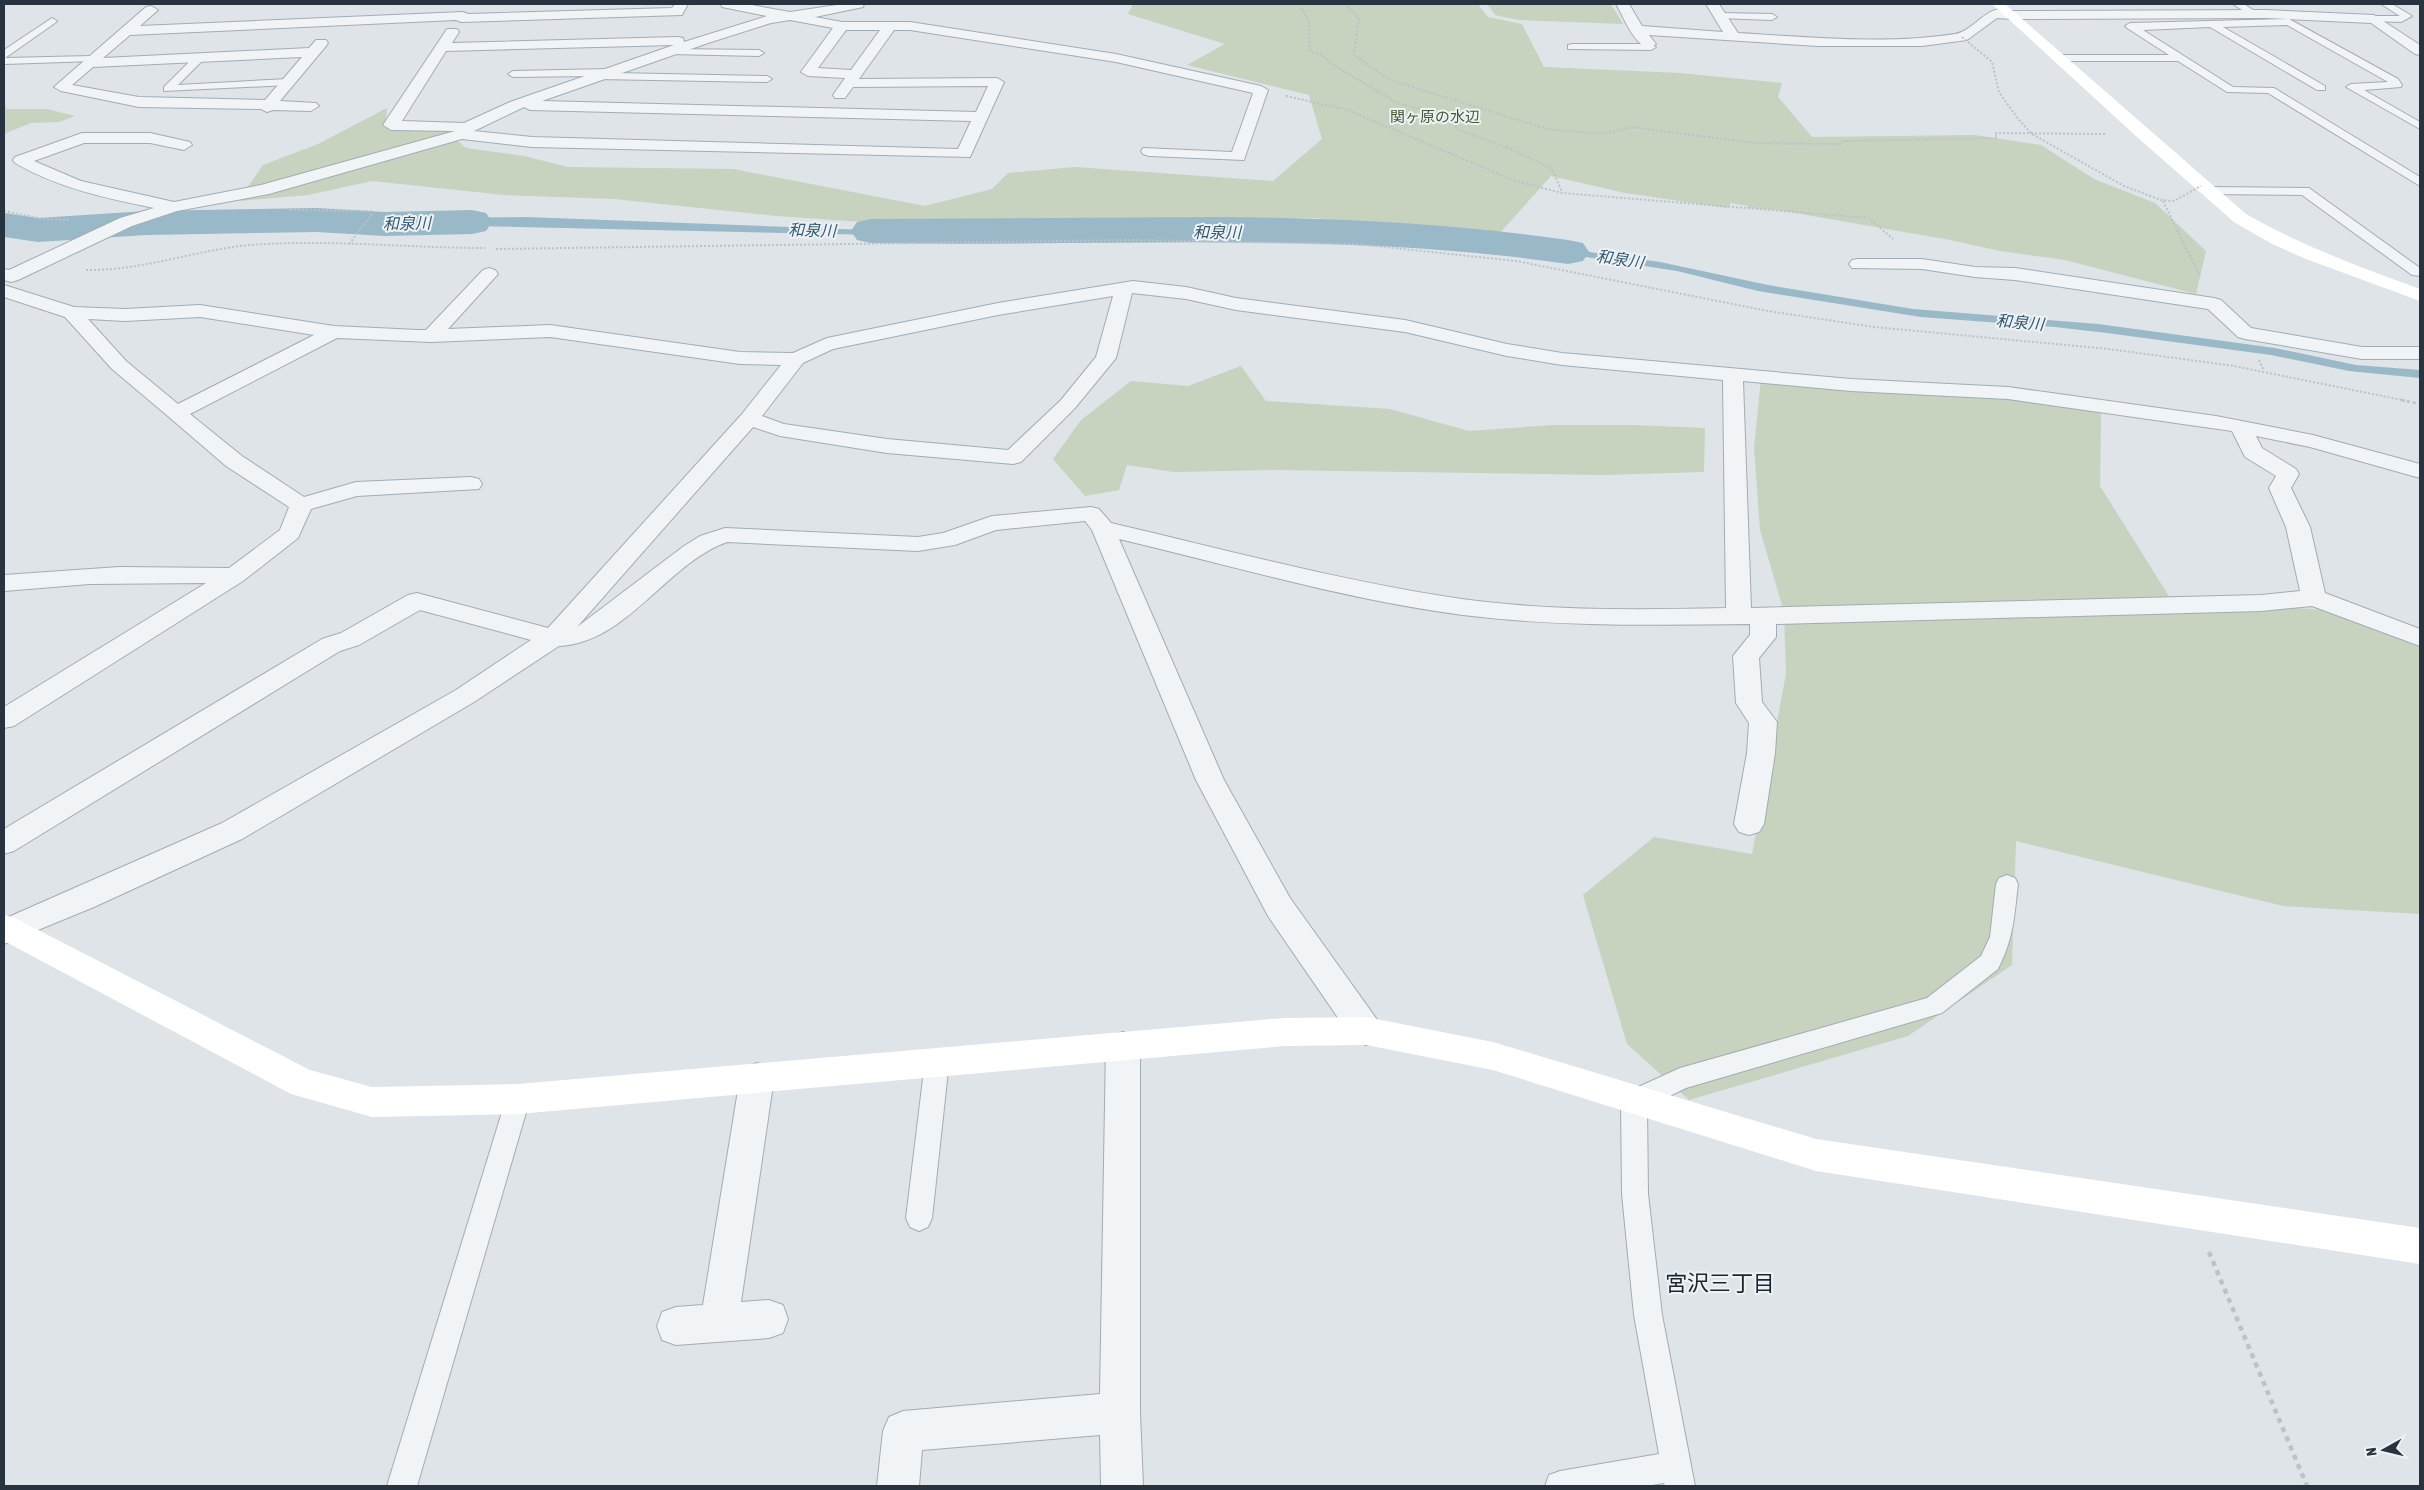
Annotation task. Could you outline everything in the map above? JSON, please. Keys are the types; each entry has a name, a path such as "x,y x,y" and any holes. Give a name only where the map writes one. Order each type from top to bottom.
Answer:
{"street":[{"path":"125,31 338,21 464,12 677,12 681,4"},
{"path":"727,4 786,17 842,26 910,26 1116,58 1261,90 1238,157 1149,151"},
{"path":"6,281 126,222 174,207 264,190 466,130 515,105 768,19 829,11 858,4"},
{"path":"1623,4 1637,30 1651,47"},
{"path":"2140,4 2153,14"},
{"path":"151,10 60,86 139,102 267,107 311,106"},
{"path":"267,107 349,10"},
{"path":"1717,10 1734,36"},
{"path":"1637,30 1818,42 1930,42 1962,37 1993,15 2005,10 2114,15 2254,14 2374,19 2420,51"},
{"path":"2005,10 2240,218 2278,240 2312,255 2420,295"},
{"path":"464,12 391,125 466,130 532,142 964,154 996,82 851,78 808,72 842,26"},
{"path":"803,165 828,123 851,78 890,26"},
{"path":"442,47 703,40"},
{"path":"90,61 313,52"},
{"path":"515,105 643,108 828,123 981,117"},
{"path":"610,144 643,108"},
{"path":"21,160 82,138 150,138 184,145"},
{"path":"4,154 78,185 174,207"},
{"path":"1858,264 1922,264 1975,272 2016,274 2214,304 2245,333 2354,352 2420,353"},
{"path":"431,336 489,274"},
{"path":"6,281 72,313 119,365 176,413 234,461 302,505 356,489 472,484"},
{"path":"5,930 83,899 232,831 466,696 553,638 749,418 796,360 827,344 998,309 1133,287 1186,292 1236,304 1405,326 1506,350 1562,359 1851,385 2008,393 2240,427 2313,441 2420,471"},
{"path":"749,418 780,430 887,446 1013,457 1068,404 1106,358 1124,288"},
{"path":"72,313 125,314 200,311 334,332 431,336 550,331 740,358 796,360"},
{"path":"176,413 334,332"},
{"path":"1733,373 1751,616 1763,637 1746,656 1749,703 1763,722 1761,753 1749,824"},
{"path":"2240,427 2253,452 2288,474 2280,488 2298,527 2314,598"},
{"path":"4,719 234,576 290,533 302,505"},
{"path":"4,843 331,646 350,639 416,601 553,638 575,637 590,631 708,540 724,535 918,544 947,540 992,523 1091,514 1103,528 1210,780 1279,907 1366,1031"},
{"path":"1103,528 1372,592 1464,607 1607,618 2251,603 2314,598 2420,638"},
{"path":"4,583 116,576 183,574 234,576"},
{"path":"5,930 303,1083 372,1102 518,1099 1285,1032 1366,1031 1493,1056 1634,1101 1816,1155 2420,1246"},
{"path":"1122,1486 1120,1413 1123,1046"},
{"path":"719,1323 757,1078"},
{"path":"676,1326 769,1319"},
{"path":"898,1486 903,1431 1120,1413"}],"lane":[{"path":"2238,4 2254,14"},
{"path":"2374,19 2401,19 2407,16 2386,4"},
{"path":"1717,10 1772,17"},
{"path":"2114,15 2132,27 2180,58 2231,90 2397,85 2394,81 2289,22 2132,27"},
{"path":"4,55 52,21"},
{"path":"2211,24 2321,88"},
{"path":"1572,47 1651,47"},
{"path":"674,52 759,53"},
{"path":"199,58 168,89 288,82"},
{"path":"2058,58 2180,58"},
{"path":"4,62 90,61"},
{"path":"513,74 604,74 767,79"},
{"path":"2351,87 2420,126"},
{"path":"2270,90 2420,182"},
{"path":"2394,166 2420,165"},
{"path":"2204,188 2305,191 2417,272 2420,272"},
{"path":"1560,1486 1678,1476 1648,1315 1635,1194 1634,1101 1680,1079 1934,1006 1990,962 2001,937 2007,884"},
{"path":"919,1218 937,1062"},
{"path":"402,1486 518,1099"}],"path":[{"path":"1299,4 1309,22 1310,51 1322,55 1332,64 1397,103 1447,116 1459,130 1511,149 1552,169 1562,193"},
{"path":"1345,4 1349,4 1359,18 1354,55 1390,80 1547,129 1602,134 1632,127 1753,143 1840,144 1844,141 1997,138 1995,133 2143,134"},
{"path":"1962,37 1992,62 1999,92 2018,120 2032,134 2109,178 2139,193 2163,201 2175,200 2204,188"},
{"path":"1261,90 1348,110 1515,181 1562,193 1727,208 1868,218 1922,264"},
{"path":"2163,201 2214,304"},
{"path":"4,211 43,219 70,220"},
{"path":"349,244 374,211"},
{"path":"2192,1212 2307,1486"}],"green space":[{"name":"関ヶ原の水辺","path":"1133,4 1478,4 1488,17 1522,24 1544,67 1680,73 1782,83 1778,97 1812,137 1975,135 2041,145 2094,179 2155,203 2206,251 2196,294 2065,260 2000,251 1950,240 1778,210 1747,208 1748,206 1731,203 1727,208 1625,193 1551,176 1499,234 1314,218 1017,226 922,226 777,216 614,199 504,195 372,181 308,195 238,201 263,165 318,144 387,108 385,128 446,131 466,148 524,156 568,167 733,169 925,206 992,189 1008,173 1075,167 1273,181 1322,139 1309,95 1187,65 1225,44 1128,14"},
{"path":"1487,4 1611,4 1623,24 1518,20 1495,15"},
{"path":"4,97 6,109 47,109 75,116 59,122 31,123 4,134"},
{"path":"1241,366 1266,401 1390,409 1469,431 1553,425 1631,425 1705,428 1704,472 1602,475 1276,470 1174,472 1127,465 1119,490 1085,496 1053,459 1081,420 1131,381 1188,386"},
{"path":"1761,379 2023,400 2101,413 2100,486 2170,598 2336,611 2420,644 2420,914 2283,906 2016,841 2012,965 1908,1036 1689,1100 1627,1044 1583,895 1654,837 1752,854 1786,674 1784,612 1760,530 1754,448"}],"water":[{"path":"526,217 970,234 878,235 385,224 427,218"},
{"path":"1481,241 1540,245 1660,262 1768,285 1913,309 2098,324 2275,348 2356,365 2420,370 2420,378 2349,371 2271,355 2107,333 2055,327 1921,317 1758,291 1677,271"}],"waterway":[{"name":"和泉川","path":"4,225 38,230 146,223 317,220 385,224 472,222"},
{"name":"和泉川","path":"871,231 986,232 1217,229 1332,231 1450,238 1568,252"}],"district":[{"name":"宮沢三丁目","path":"1720,1283"}]}
